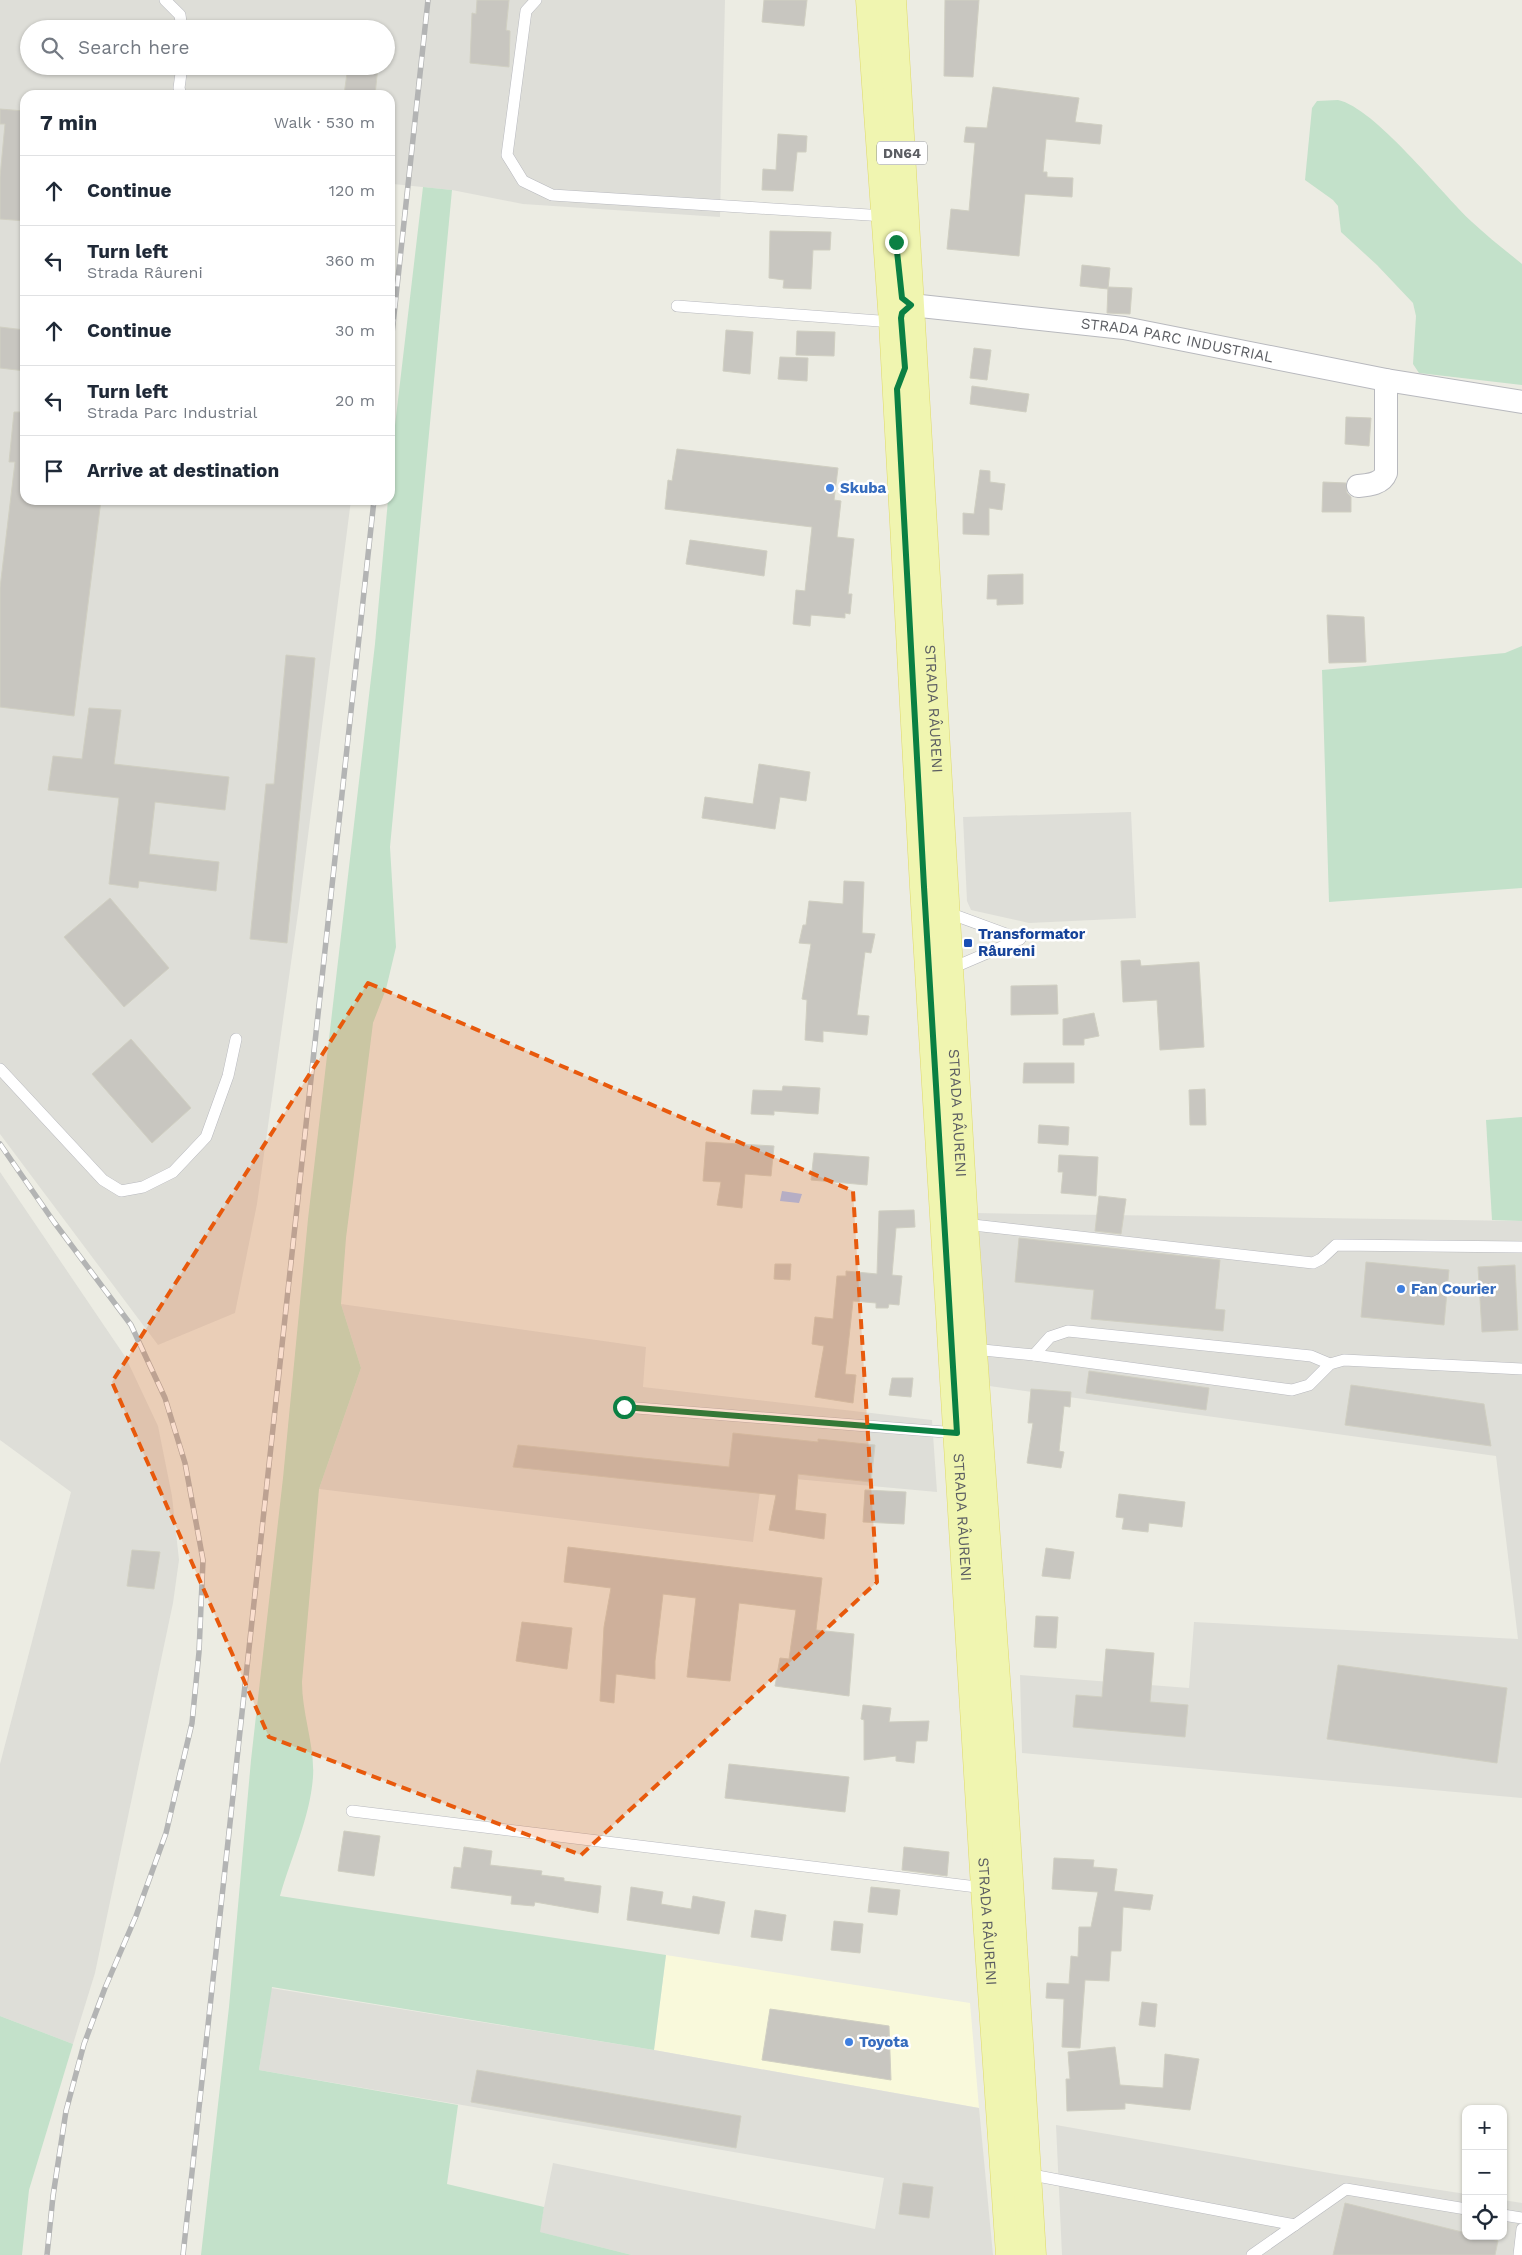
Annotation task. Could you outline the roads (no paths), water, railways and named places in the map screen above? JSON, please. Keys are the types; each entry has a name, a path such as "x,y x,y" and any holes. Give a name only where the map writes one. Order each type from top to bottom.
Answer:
{"main road":[{"name":"STRADA RÂURENI","path":"870,0 886,224 902,314 897,389 924,887 985,1888 1010,2255"},
{"name":"STRADA RÂURENI","path":"892,0 902,314 949,969 1032,2255"}],"street":[{"name":"STRADA PARC INDUSTRIAL","path":"902,314 1124,328 1386,380 1522,402"},
{"path":"1358,486 1380,481 1386,473 1386,380"}],"lane":[{"path":"165,0 180,14 181,20"},
{"path":"536,0 526,11 507,155 523,181 552,195 886,224"},
{"path":"180,90 181,75"},
{"path":"677,306 902,314"},
{"path":"945,912 1020,939 949,969"},
{"path":"0,1069 103,1180 121,1191 143,1186 173,1172 206,1137 228,1076 236,1039"},
{"path":"964,1224 1313,1263 1321,1259 1336,1245 1522,1247"},
{"path":"1034,1355 1050,1337 1068,1331 1311,1356 1330,1364"},
{"path":"972,1348 1292,1390 1309,1385 1330,1364 1344,1360 1522,1369"},
{"path":"624,1407 957,1433"},
{"path":"352,1811 985,1888"},
{"path":"1027,2174 1295,2224"},
{"path":"1252,2255 1346,2189 1462,2208"},
{"path":"1507,2216 1522,2218"},
{"path":"1519,2255 1522,2229"}],"water":[{"path":"782,1191 802,1194 799,1203 780,1201"}],"railway":[{"path":"395,306 428,0"},
{"path":"183,2255 373,505"},
{"path":"0,1144 54,1222 131,1325 165,1398 185,1463 203,1560 199,1652 192,1723 166,1833 136,1916 105,1988 84,2044 66,2111 53,2196 47,2255"}],"place":[{"name":"Skuba","path":"830,488"},
{"name":"Transformator Râureni","path":"968,943"},
{"name":"Fan Courier","path":"1401,1289"},
{"name":"Toyota","path":"849,2042"}]}
